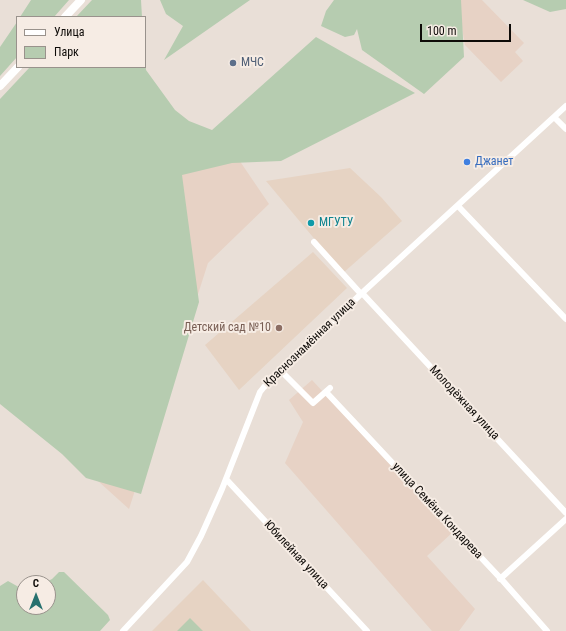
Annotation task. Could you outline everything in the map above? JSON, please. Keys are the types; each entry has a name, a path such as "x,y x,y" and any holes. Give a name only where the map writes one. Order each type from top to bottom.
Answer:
{"main road":[{"path":"66,16 81,0"},
{"path":"0,86 17,68"}],"street":[{"name":"Краснознамённая улица","path":"123,631 187,562 202,536 260,392 264,386 566,106"},
{"path":"554,117 566,129"},
{"path":"458,206 566,319"},
{"name":"Молодёжная улица","path":"314,242 566,513"},
{"name":"улица Семёна Кондарева","path":"280,370 313,402 328,390 547,631"},
{"name":"Юбилейная улица","path":"226,479 367,631"},
{"path":"500,578 566,518"}],"shaded area":[{"path":"457,0 482,0 524,43 515,52 523,61 501,82 465,45"},
{"path":"235,154 269,204 208,263 129,509 88,472 80,181"},
{"path":"350,168 381,197 402,221 343,273 266,181"},
{"path":"313,252 347,288 239,390 205,345"},
{"path":"312,380 453,532 427,556 475,609 459,631 432,631 285,463 303,422 289,400"},
{"path":"203,580 251,631 152,631"}],"green space":[{"path":"31,0 69,0 55,16 21,16"},
{"path":"92,0 141,0 142,16 77,16"},
{"path":"160,0 250,0 164,60 183,26 166,14"},
{"path":"334,0 461,0 464,57 424,94 362,50 357,29 354,35 345,37 321,26 326,11"},
{"path":"523,0 566,0 566,9 550,12"},
{"path":"16,23 16,58 0,76 0,47"},
{"path":"316,37 415,93 281,161 232,163 182,175 199,302 141,494 86,478 62,454 0,404 0,99 29,68 146,68 175,110 189,121 212,130"},
{"path":"59,572 64,572 108,615 110,620 100,631 0,631 0,586 8,581 16,586 16,615 56,615 56,575"},
{"path":"190,618 203,631 177,631"}],"place":[{"name":"МЧС","path":"233,63"},
{"name":"Джанет","path":"467,162"},
{"name":"МГУТУ","path":"311,223"},
{"name":"Детский сад №10","path":"279,328"}]}
